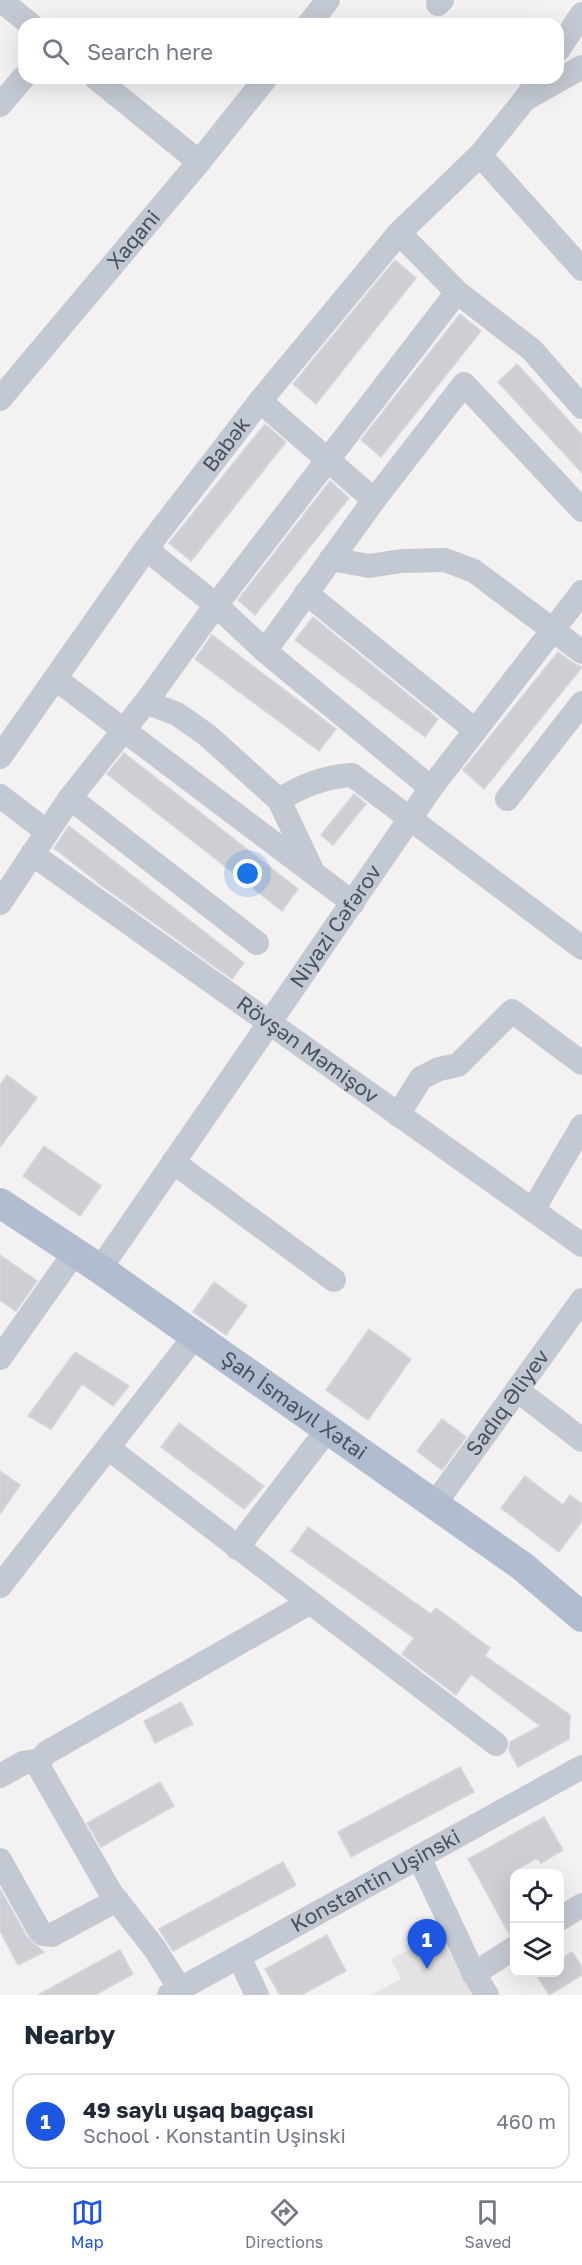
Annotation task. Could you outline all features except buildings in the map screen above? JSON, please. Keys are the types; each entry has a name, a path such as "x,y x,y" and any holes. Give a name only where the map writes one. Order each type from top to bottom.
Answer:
{"main road":[{"name":"Şah İsmayıl Xətai","path":"0,1203 100,1269 522,1566 582,1617"}],"street":[{"path":"0,0 22,18"},
{"path":"314,18 328,0"},
{"path":"564,41 582,14"},
{"path":"564,77 582,67"},
{"path":"0,105 18,83"},
{"path":"103,84 199,162"},
{"name":"Xaqani","path":"0,399 199,162 261,84"},
{"name":"Babək","path":"0,757 146,549 260,401 399,234 480,155 536,84"},
{"path":"526,98 551,84"},
{"path":"480,155 582,268"},
{"path":"399,234 457,292 531,350 582,407"},
{"path":"0,903 70,798 146,702 216,605 457,292"},
{"path":"265,651 374,500 464,384 582,510"},
{"path":"260,401 374,500"},
{"path":"146,549 216,605 265,651 431,788"},
{"path":"331,559 369,566 401,561 445,560 474,570 582,652"},
{"name":"Niyazi Cəfərov","path":"100,1269 431,788 582,592"},
{"path":"306,593 475,730"},
{"path":"56,679 353,903"},
{"path":"146,702 177,714 207,735 279,800 313,873"},
{"path":"507,799 582,703"},
{"path":"279,800 301,786 329,777 352,775 582,948"},
{"path":"0,796 46,831"},
{"path":"70,798 257,943"},
{"name":"Rövşən Məmişov","path":"32,854 268,1024 582,1245"},
{"path":"398,1115 421,1078 440,1069 458,1065 512,1011 582,1063"},
{"path":"533,1210 582,1126"},
{"path":"173,1162 334,1280"},
{"path":"0,1358 75,1252"},
{"name":"Sadıq Əliyev","path":"434,1505 582,1300"},
{"path":"0,1586 195,1336"},
{"path":"517,1390 582,1440"},
{"path":"237,1548 327,1430"},
{"path":"108,1448 496,1744"},
{"path":"175,1992 155,1948 117,1900 39,1767 40,1761 46,1753 309,1603"},
{"path":"0,1776 22,1763 40,1761"},
{"name":"Konstantin Uşinski","path":"175,1992 582,1767"},
{"path":"419,1857 474,1974 487,1995"},
{"path":"0,1860 34,1923 43,1934 52,1935 117,1900"},
{"path":"564,1916 582,1905"},
{"path":"474,1974 510,1951"},
{"path":"239,1957 257,1995"}],"shaded area":[{"path":"439,1934 473,1995 371,1995 401,1979 391,1959"}],"place":[{"name":"49 saylı uşaq bağçası","path":"427,1969"}]}
